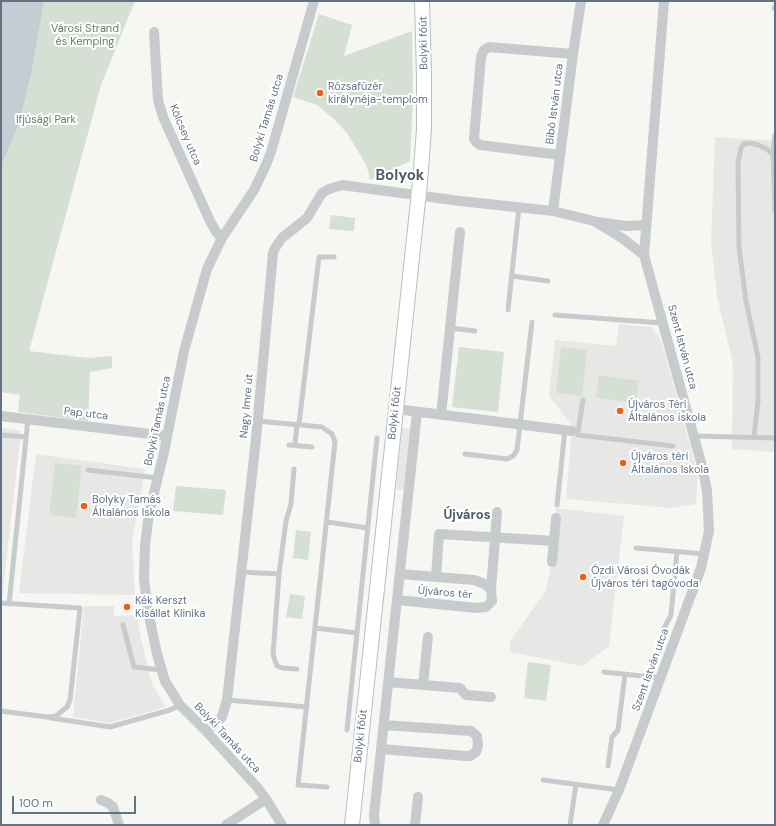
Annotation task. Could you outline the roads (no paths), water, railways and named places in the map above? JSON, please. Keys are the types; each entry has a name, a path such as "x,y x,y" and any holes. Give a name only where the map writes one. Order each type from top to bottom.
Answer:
{"main road":[{"name":"Bolyki főút","path":"352,825 424,129 422,1"}],"street":[{"name":"Bolyki Tamás utca","path":"282,825 266,799 206,731 180,705 170,691 161,670 148,612 144,561 148,520 184,351 203,282 211,260 222,238 254,190 271,152 314,1"},
{"name":"Bibó István utca","path":"553,211 581,1"},
{"name":"Szent István utca","path":"603,825 619,790 702,568 709,531 705,477 644,255 664,1"},
{"name":"Kölcsey utca","path":"154,32 158,100 163,117 210,221 217,233 222,238"},
{"path":"560,155 480,145 476,142 474,138 481,57 484,50 489,47 573,54"},
{"name":"Nagy Imre út","path":"206,731 222,716 227,700 257,421 272,260 275,248 282,238 307,218 322,193 335,186 342,185 553,211 594,221"},
{"path":"594,221 626,226 646,225"},
{"path":"594,221 622,238 644,255"},
{"path":"441,415 460,232"},
{"path":"396,410 572,431"},
{"path":"375,825 374,820 381,749 417,412"},
{"name":"Pap utca","path":"1,416 167,436"},
{"path":"491,590 497,512"},
{"path":"552,562 556,518"},
{"name":"Újváros tér","path":"436,577 439,534 554,541"},
{"name":"Újváros tér","path":"397,600 477,608 486,606 492,600 491,590 485,584 474,580 400,574"},
{"path":"423,685 428,637"},
{"path":"388,682 460,688 466,695 491,697"},
{"path":"381,749 470,756 476,752 478,746 477,736 471,731 384,725"},
{"path":"415,825 418,797"},
{"path":"226,825 266,799"},
{"path":"101,800 108,803 112,807 119,825"}],"lane":[{"path":"775,135 773,140 775,211"},
{"path":"754,437 758,402 758,357 746,301 739,247 738,163 741,148 744,144 750,143 758,145 767,149 773,155"},
{"path":"508,310 519,207"},
{"path":"295,445 319,257 334,257"},
{"path":"512,276 548,281"},
{"path":"555,315 663,323"},
{"path":"465,454 507,460 513,456 517,450 532,322"},
{"path":"450,328 475,331"},
{"path":"557,505 572,431 583,400"},
{"path":"9,604 28,419"},
{"path":"257,421 322,427 329,431 334,439 298,785 327,787"},
{"path":"572,431 578,435 673,446"},
{"path":"1,435 26,437"},
{"path":"694,436 775,438"},
{"path":"347,730 377,438"},
{"path":"289,444 312,447"},
{"path":"294,468 291,504 286,521 279,574 273,655 277,666 296,669"},
{"path":"88,470 158,478"},
{"path":"326,522 368,528"},
{"path":"636,548 705,554"},
{"path":"660,651 662,630 671,615 677,552"},
{"path":"241,572 279,574"},
{"path":"1,603 80,608 70,700 64,710 56,716 47,717"},
{"path":"123,625 134,667 161,670"},
{"path":"315,628 357,634"},
{"path":"604,672 662,678"},
{"path":"608,766 612,737 618,730 625,674"},
{"path":"227,700 307,707"},
{"path":"1,711 110,727 170,710 180,705"},
{"path":"543,780 619,790"},
{"path":"570,825 576,784"}],"place":[{"name":"Rózsafüzér királynéja-templom","path":"320,93"},
{"name":"Újváros Téri Általános iskola","path":"620,411"},
{"name":"Újváros téri Általános Iskola","path":"623,463"},
{"name":"Bolyky Tamás Általános Iskola","path":"84,506"},
{"name":"Ózdi Városi Óvodák Újváros téri tagóvoda","path":"583,577"},
{"name":"Kék Kerszt Kisállat Klinika","path":"127,607"}],"district":[{"name":"Bolyok","path":"400,176"},
{"name":"Újváros","path":"467,516"}],"park label":[{"name":"Városi Strand és Kemping","path":"85,35"},
{"name":"Ifjúsági Park","path":"46,120"}]}
